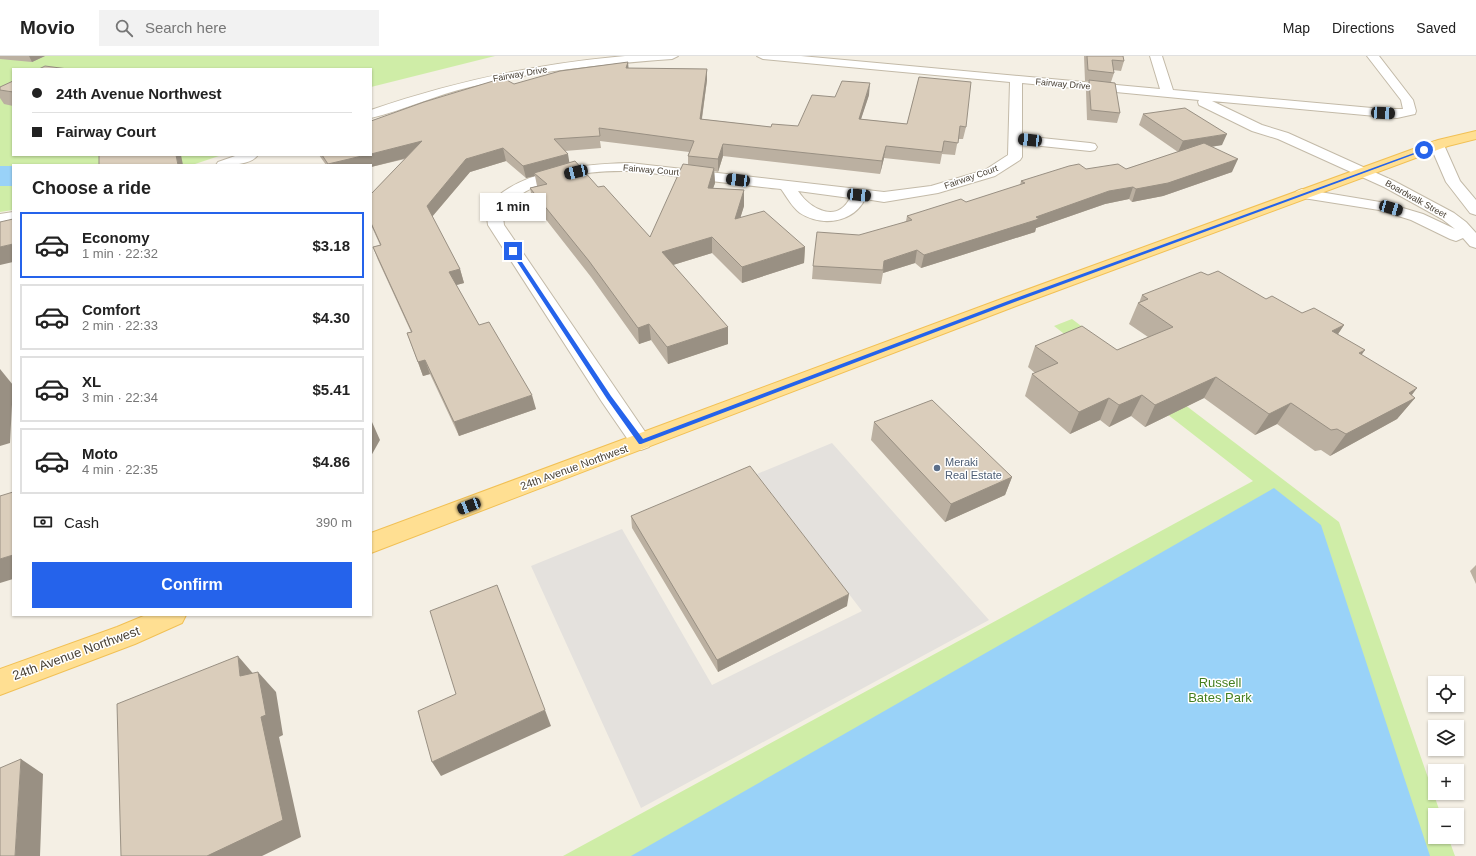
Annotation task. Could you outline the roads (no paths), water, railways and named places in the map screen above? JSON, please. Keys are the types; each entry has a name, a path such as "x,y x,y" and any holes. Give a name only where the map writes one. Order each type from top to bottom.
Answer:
{"main road":[{"name":"24th Avenue Northwest","path":"372,543 1010,302 1302,194 1437,145 1476,135"},
{"name":"24th Avenue Northwest","path":"0,682 126,636 171,616"}],"street":[{"name":"Fairway Drive","path":"372,114 436,93 493,78 587,63 672,56"},
{"name":"Fairway Drive","path":"763,56 1397,114 1410,111 1408,100 1373,56"},
{"path":"1156,56 1168,93"},
{"path":"930,71 932,59"},
{"name":"Fairway Court","path":"641,442 609,397 496,225 494,209 505,196 524,185 576,172 607,168 645,168 859,195 884,197 914,194 990,173 1015,157 1016,80"},
{"path":"1190,96 1257,128 1289,127"},
{"path":"1238,100 1289,127"},
{"path":"1289,127 1299,111 1317,107"},
{"name":"Boardwalk Street","path":"1289,127 1300,144 1364,172 1448,216 1460,225 1476,245"},
{"path":"1015,139 1090,147"},
{"path":"1437,145 1453,182 1476,210"},
{"path":"226,164 248,156"},
{"path":"785,185 803,208 813,214 827,216 847,212 853,206 859,195"},
{"path":"1302,194 1368,203 1400,211 1432,224 1476,245"},
{"path":"0,219 12,217"}],"water":[{"path":"0,166 12,166 12,186 0,186"},
{"name":"Russell Bates Park","path":"1274,488 1321,525 1430,856 631,856"}],"place":[{"name":"Meraki Real Estate","path":"937,468"}]}
